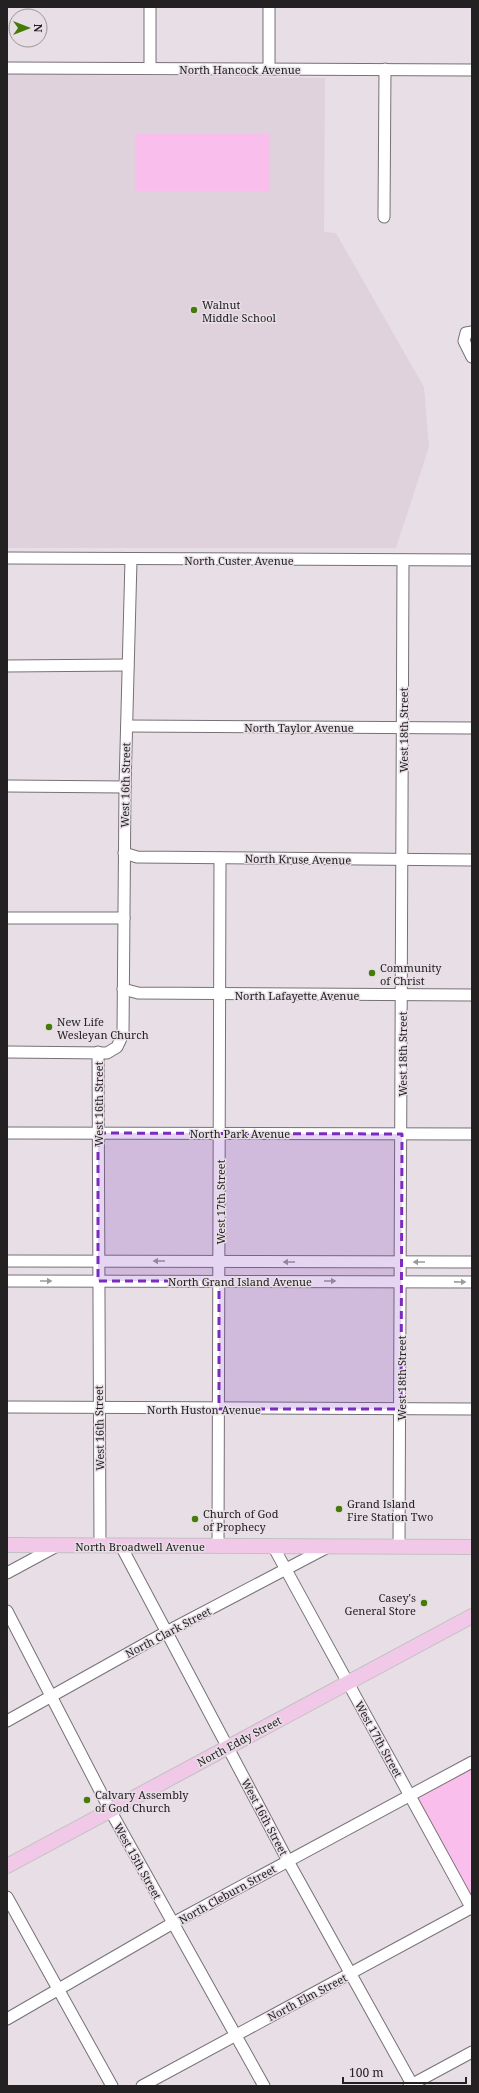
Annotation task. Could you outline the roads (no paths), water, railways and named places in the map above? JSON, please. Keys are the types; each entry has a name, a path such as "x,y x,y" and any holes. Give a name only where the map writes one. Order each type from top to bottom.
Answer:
{"main road":[{"name":"North Broadwell Avenue","path":"7,1545 472,1547"},
{"name":"North Eddy Street","path":"7,1866 348,1683 471,1619"}],"street":[{"path":"150,7 150,68"},
{"path":"269,7 269,69"},
{"name":"North Hancock Avenue","path":"7,68 472,70"},
{"path":"384,216 385,69"},
{"path":"472,332 466,333 464,342 472,357"},
{"name":"North Custer Avenue","path":"7,558 131,560 472,560"},
{"name":"West 16th Street","path":"100,1546 98,1408 98,1052 107,1053 117,1047 123,1034 126,726 131,560"},
{"name":"West 18th Street","path":"399,1547 402,1281 403,560"},
{"path":"7,666 128,664"},
{"name":"North Taylor Avenue","path":"126,726 472,728"},
{"path":"7,786 125,787"},
{"name":"North Kruse Avenue","path":"124,853 137,856 220,858 472,860"},
{"name":"West 17th Street","path":"218,1547 220,858"},
{"path":"7,918 124,918"},
{"name":"North Lafayette Avenue","path":"123,989 138,993 472,995"},
{"path":"7,1052 98,1052"},
{"name":"North Park Avenue","path":"7,1133 472,1134"},
{"name":"North Grand Island Avenue","path":"7,1261 472,1262"},
{"name":"North Grand Island Avenue","path":"7,1280 472,1282"},
{"name":"North Huston Avenue","path":"7,1407 472,1409"},
{"path":"7,1573 57,1546"},
{"name":"West 16th Street","path":"121,1546 168,1631 288,1861 411,2085"},
{"path":"274,1546 286,1570"},
{"name":"North Clark Street","path":"7,1721 168,1631 330,1546"},
{"name":"West 17th Street","path":"286,1570 472,1908"},
{"name":"West 15th Street","path":"7,1611 110,1810 264,2086"},
{"name":"North Cleburn Street","path":"7,2019 173,1923 472,1762"},
{"path":"7,1897 112,2086"},
{"name":"North Elm Street","path":"142,2086 472,1908"},
{"path":"411,2085 472,2052"}],"place":[{"name":"Walnut Middle School","path":"194,310"},
{"name":"Community of Christ","path":"372,973"},
{"name":"New Life Wesleyan Church","path":"49,1027"},
{"name":"Grand Island Fire Station Two","path":"339,1509"},
{"name":"Church of God of Prophecy","path":"195,1519"},
{"name":"Casey's General Store","path":"424,1603"},
{"name":"Calvary Assembly of God Church","path":"87,1800"}]}
